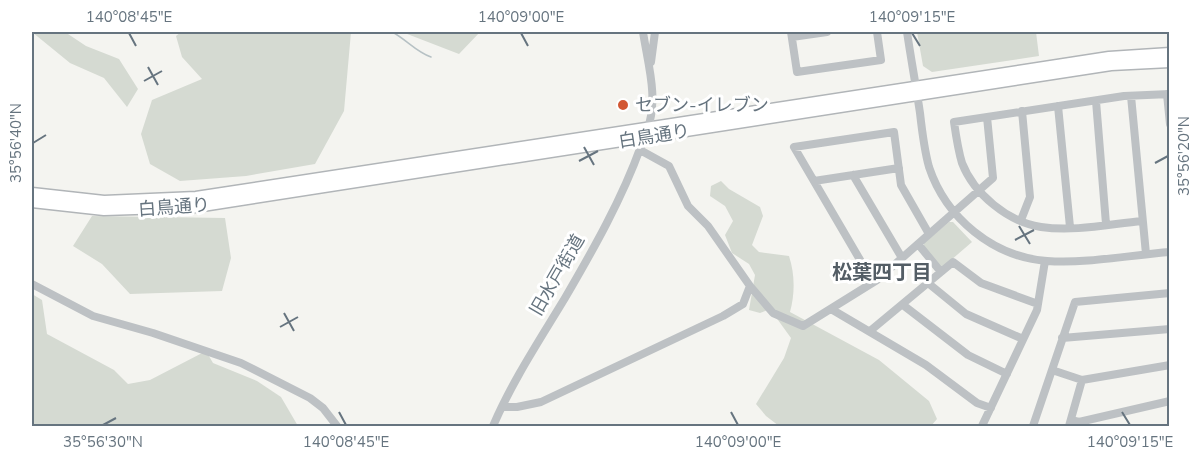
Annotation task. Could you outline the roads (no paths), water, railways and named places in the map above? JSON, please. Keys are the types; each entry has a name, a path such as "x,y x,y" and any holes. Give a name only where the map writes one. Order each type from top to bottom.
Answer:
{"main road":[{"name":"白鳥通り","path":"32,202 104,210 196,207 916,91 1109,57 1170,53"},
{"name":"白鳥通り","path":"916,91 1111,65 1170,62"},
{"name":"白鳥通り","path":"32,193 104,201 196,197 646,133"}],"street":[{"path":"642,32 651,69"},
{"path":"651,69 655,32"},
{"path":"827,32 792,34 797,72 881,60 877,32"},
{"path":"907,32 929,165 938,188 954,212 972,230 994,246 1023,258 1046,261 1170,252"},
{"name":"旧水戸街道","path":"493,426 511,386 565,298 602,230 640,150 651,110 651,69"},
{"path":"1142,221 1041,227 1003,211 979,191 963,163 954,122 1096,100 1168,94 1170,124"},
{"path":"1131,96 1146,254"},
{"path":"1096,100 1106,224"},
{"path":"1059,106 1070,227"},
{"path":"1021,220 1030,197 1022,111"},
{"path":"640,150 669,166 688,206 708,226 750,286 773,313 803,326 873,282 993,178 987,117"},
{"path":"873,282 794,147 894,132 901,185 929,234"},
{"path":"814,181 899,168"},
{"path":"853,175 902,258"},
{"path":"918,244 941,272"},
{"path":"982,426 1038,304 1046,261"},
{"path":"870,331 953,262 981,283 1038,304"},
{"path":"928,283 966,314 1023,339"},
{"path":"32,284 93,316 153,333 242,363 310,398 323,408 336,426"},
{"path":"502,407 518,407 541,402 723,316 743,304 750,286"},
{"path":"1033,426 1075,302 1170,293"},
{"path":"903,305 968,355 1007,374"},
{"path":"831,309 926,366 977,403 991,408"},
{"path":"1062,338 1170,329"},
{"path":"1052,370 1082,380 1170,365"},
{"path":"1082,380 1070,423 1170,401"}],"waterway":[{"path":"392,32 431,57"}],"place":[{"name":"セブン-イレブン","path":"623,105"}],"district":[{"name":"松葉四丁目","path":"882,272"}]}
